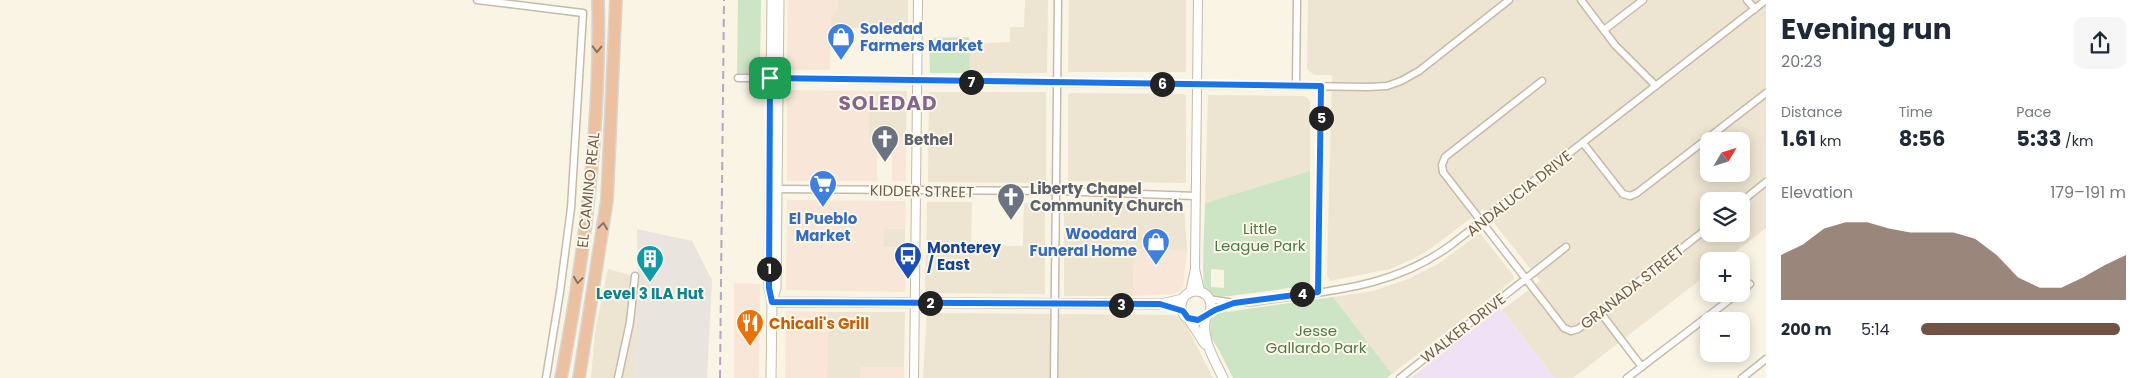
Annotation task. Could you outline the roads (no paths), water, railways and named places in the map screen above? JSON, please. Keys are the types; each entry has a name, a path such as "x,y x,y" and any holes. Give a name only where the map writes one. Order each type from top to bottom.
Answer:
{"highway":[{"name":"EL CAMINO REAL","path":"561,378 578,279 589,189 596,89 598,0"},
{"name":"EL CAMINO REAL","path":"579,378 606,200 616,0"}],"main road":[{"path":"771,378 772,302 776,288 773,189 774,78 772,0"},
{"path":"774,78 779,0"},
{"path":"772,302 1055,305 1160,304 1200,291 1209,298 1211,306 1204,329 1208,347 1223,378"},
{"path":"1187,296 1181,305 1185,315 1208,347"},
{"path":"1160,304 1198,320 1207,315"}],"street":[{"path":"477,0 583,13 571,208 546,378"},
{"path":"914,378 918,0"},
{"path":"1054,378 1058,0"},
{"path":"1198,0 1195,269 1200,291"},
{"path":"1296,85 1297,0"},
{"path":"738,78 1387,86 1419,71 1509,0"},
{"path":"1581,0 1615,45 1656,86"},
{"path":"1604,30 1644,0"},
{"path":"1747,0 1755,9"},
{"name":"ANDALUCIA DRIVE","path":"1207,315 1234,303 1371,284 1407,272 1438,254 1482,222 1766,0"},
{"name":"GRANADA STREET","path":"1542,81 1445,157 1442,165 1443,172 1564,328 1572,331 1578,329 1700,234"},
{"path":"1318,292 1321,86"},
{"path":"1583,143 1623,194 1630,196 1638,193 1766,93"},
{"path":"1750,195 1766,182"},
{"name":"KIDDER STREET","path":"773,189 1056,191 1196,196"},
{"name":"WALKER DRIVE","path":"1400,378 1566,247"},
{"path":"1187,296 1195,269"},
{"path":"618,378 630,322 636,276"},
{"name":"ANDALUCIA DRIVE","path":"1209,298 1234,303"},
{"path":"1627,378 1727,302"},
{"path":"1600,312 1642,367"},
{"path":"1742,378 1766,359"}],"railway":[{"path":"720,378 724,0"}],"place":[{"name":"Soledad Farmers Market","path":"841,61"},
{"name":"Bethel","path":"885,163"},
{"name":"El Pueblo Market","path":"823,208"},
{"name":"Liberty Chapel Community Church","path":"1011,221"},
{"name":"Woodard Funeral Home","path":"1156,266"},
{"name":"Monterey / East","path":"908,280"},
{"name":"Level 3 ILA Hut","path":"650,283"},
{"name":"Chicali's Grill","path":"750,347"}],"district":[{"name":"SOLEDAD","path":"888,103"}],"park label":[{"name":"Little League Park","path":"1260,236"},
{"name":"Jesse Gallardo Park","path":"1316,338"}]}
